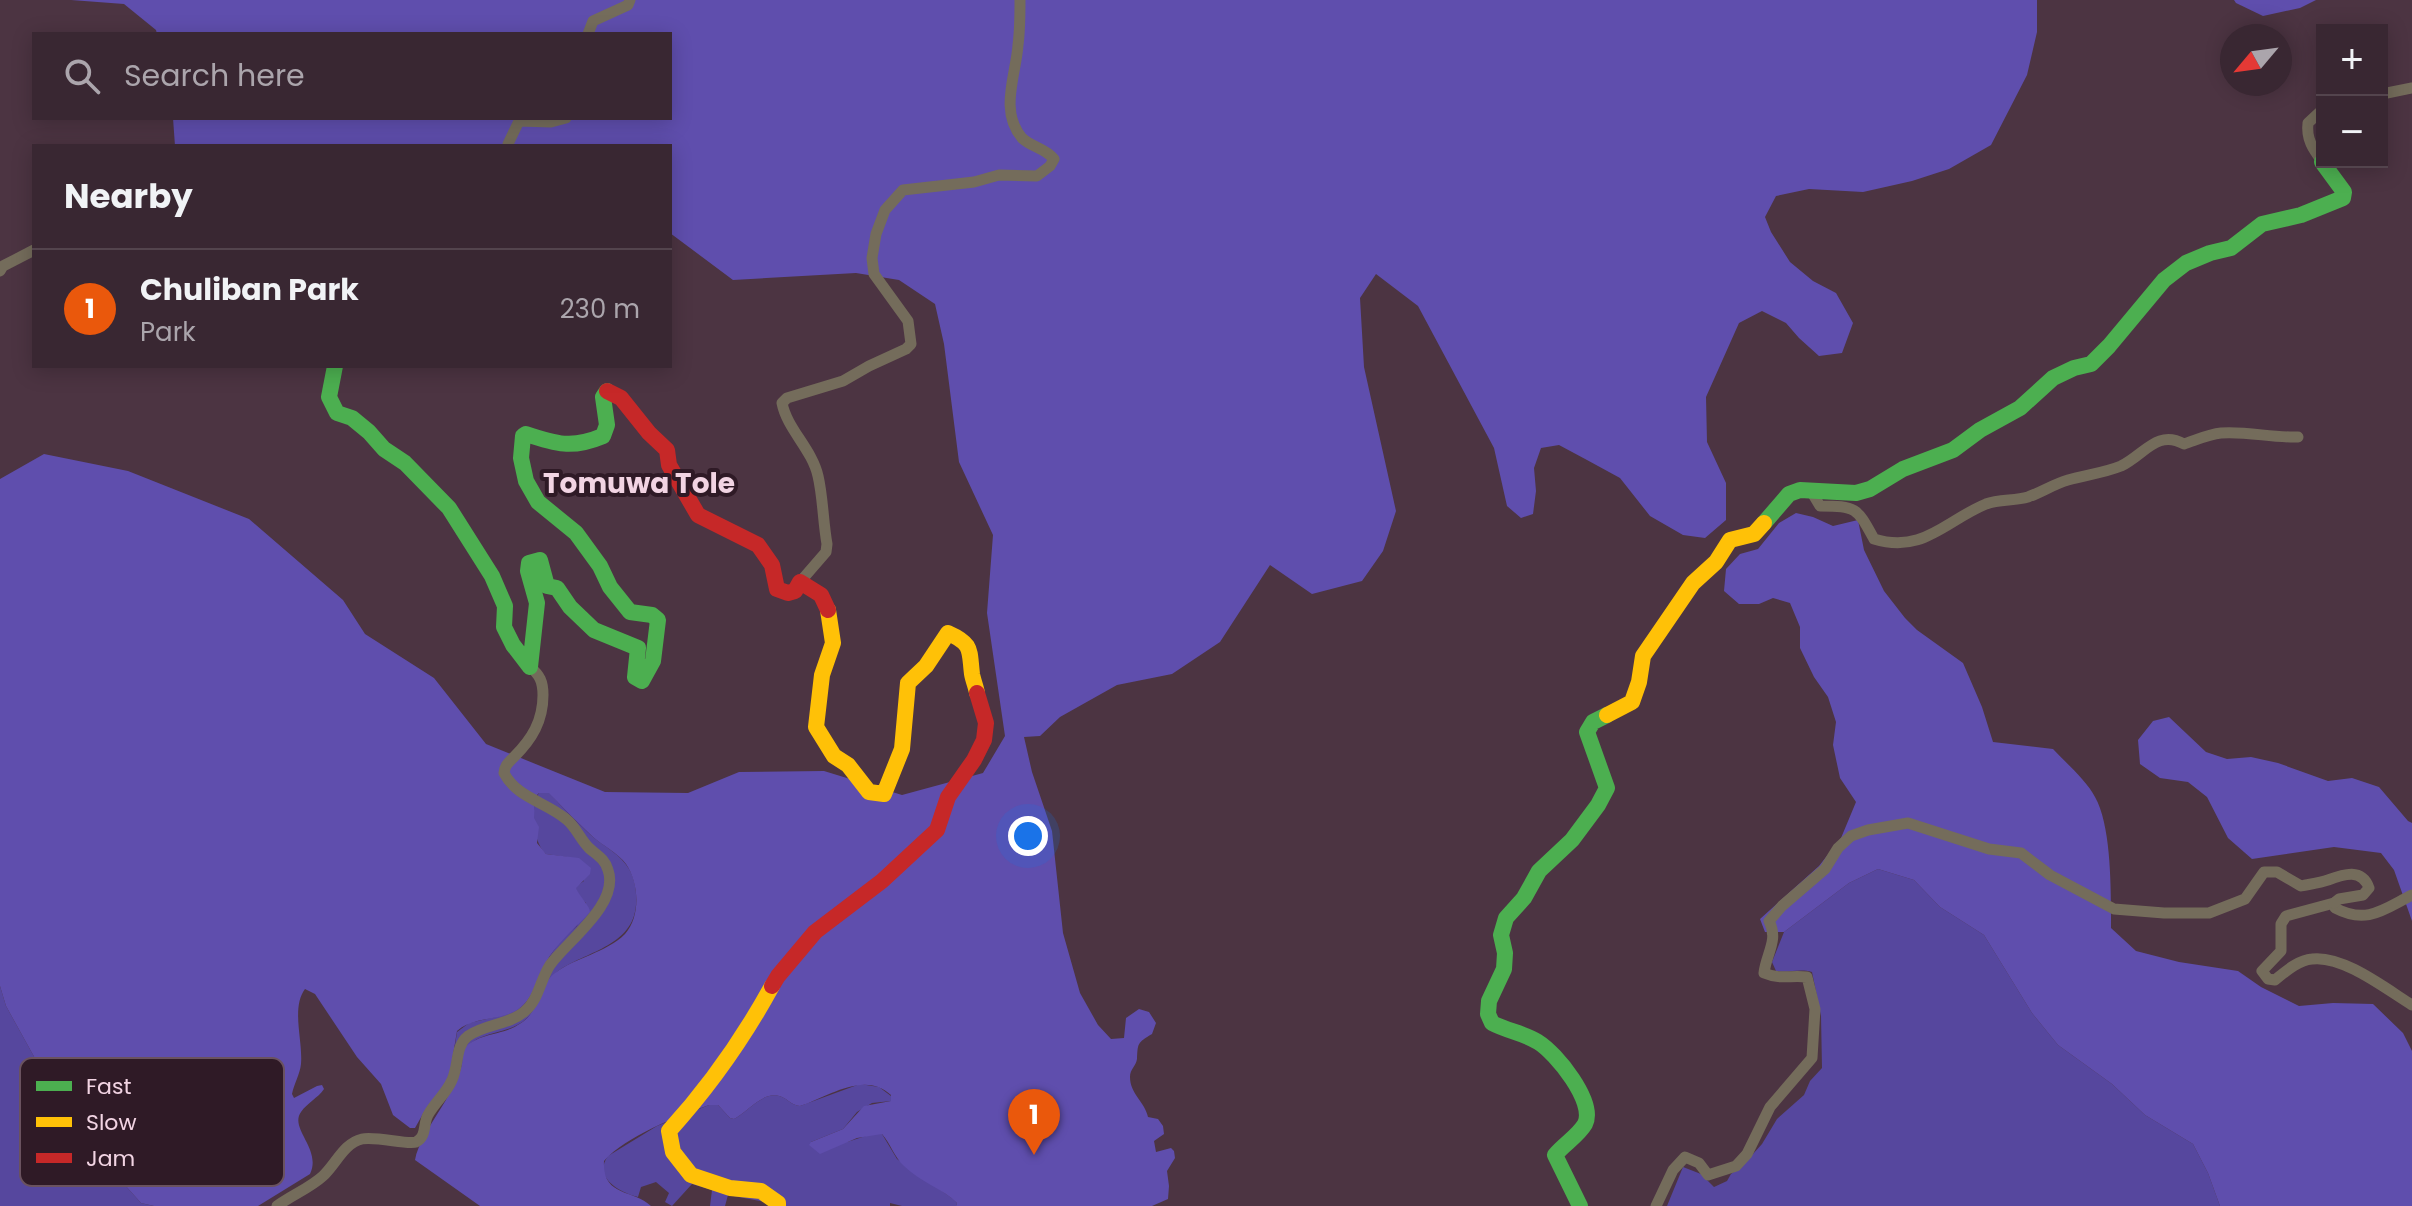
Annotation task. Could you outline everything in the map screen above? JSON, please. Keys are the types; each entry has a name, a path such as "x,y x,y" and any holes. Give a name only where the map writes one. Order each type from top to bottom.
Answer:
{"street":[{"path":"589,32 593,21 628,5 630,0"},
{"path":"530,667 537,603 528,571 529,563 540,560 547,586 557,588 570,607 594,630 638,648 640,656 633,670 635,677 642,681 651,667 658,620 652,615 630,612 610,587 600,566 576,533 538,502 526,481 521,458 523,436 526,434 577,446 603,436 607,425 603,397 608,390 621,398 667,450 669,465 698,515 758,545 772,565 777,589 788,593 795,591 826,552 818,475 783,411 782,403 787,398 843,381 911,344 908,321 872,267 876,234 885,210 896,195 910,188 974,182 1008,174 1037,176 1050,166 1054,159 1042,148 1021,137 1010,107 1020,0"},
{"path":"2388,93 2412,88"},
{"path":"2316,116 2308,123 2307,133 2316,154"},
{"path":"506,144 519,121 558,120"},
{"path":"1580,1206 1555,1155 1559,1147 1582,1127 1587,1117 1584,1098 1550,1050 1537,1041 1492,1023 1488,1014 1489,1001 1504,969 1505,953 1501,935 1506,918 1524,898 1539,871 1572,840 1607,788 1587,732 1593,722 1632,702 1643,656 1666,620 1693,583 1716,562 1730,540 1754,534 1789,494 1800,490 1856,493 1870,489 1903,469 1953,450 1980,430 2020,408 2053,378 2091,364 2164,280 2186,263 2231,248 2262,224 2301,215 2343,198 2344,192 2327,168"},
{"path":"0,271 3,266 32,251"},
{"path":"277,1206 320,1179 357,1141 381,1138 413,1143 419,1140 427,1116 452,1082 461,1043 477,1031 514,1018 529,1008 552,963 593,919 604,900 610,878 603,860 587,846 568,821 528,798 504,773 505,766 524,745 542,716 544,685 537,672 513,645 504,627 505,606 492,576 449,508 369,432 352,418 337,413 329,397 335,368"},
{"path":"1811,491 1820,506 1844,506 1860,514 1874,539 1901,545 1932,535 1987,503 2026,497 2069,480 2120,466 2140,455 2151,443 2164,438 2184,444 2220,433 2298,437"},
{"path":"778,1206 761,1191 730,1188 691,1175 673,1152 669,1131 702,1095 753,1021 778,976 815,932 882,881 937,830 948,797 984,740 986,723 972,675 972,656 964,640 948,633 926,666 908,683 902,749 884,794 869,792 848,765 834,756 816,727 822,675 833,643 827,607 821,595 800,582"},
{"path":"1656,1206 1673,1170 1685,1157 1699,1163 1708,1175 1736,1166 1747,1154 1770,1107 1812,1058 1815,1009 1807,977 1778,979 1764,973 1774,939 1774,930 1769,921 1825,869 1838,848 1851,836 1868,830 1908,823 1989,849 2021,853 2050,875 2114,909 2133,911 2209,913 2245,899 2264,872 2277,872 2301,886 2342,874 2363,877 2369,888 2363,895 2339,899 2286,916 2281,924 2281,951 2262,971 2268,979 2275,980 2292,966 2311,958 2332,960 2412,1005"},
{"path":"2334,903 2335,908 2350,916 2360,916 2378,913 2412,895"}],"shaded area":[{"path":"71,0 2037,0 2037,32 2027,75 1991,145 1949,169 1912,181 1863,192 1809,189 1776,196 1765,217 1771,232 1790,262 1813,281 1836,293 1853,323 1842,353 1819,356 1786,323 1762,311 1739,323 1706,397 1707,442 1726,483 1726,520 1705,538 1683,535 1650,516 1620,478 1559,445 1541,448 1534,468 1536,491 1533,514 1521,518 1507,506 1494,448 1418,306 1376,274 1360,298 1364,367 1396,511 1383,551 1362,581 1312,594 1270,565 1220,642 1172,674 1117,685 1060,717 1040,736 1024,737 1052,831 1063,933 1080,993 1098,1025 1111,1039 1124,1038 1126,1018 1139,1009 1149,1012 1156,1023 1152,1034 1139,1044 1130,1077 1132,1088 1148,1117 1158,1119 1163,1126 1164,1134 1154,1141 1156,1152 1171,1148 1174,1151 1175,1158 1167,1171 1168,1199 1152,1206 956,1206 957,1203 951,1198 904,1166 882,1134 857,1138 820,1154 809,1145 843,1129 864,1106 891,1101 891,1095 880,1088 858,1085 800,1106 782,1097 769,1096 734,1119 718,1105 709,1105 625,1143 604,1161 608,1181 613,1187 651,1206 480,1206 415,1160 426,1133 458,1076 462,1050 476,1040 521,1023 532,1012 555,973 625,934 636,909 634,880 626,864 593,837 549,793 539,793 535,797 534,818 539,827 537,843 546,854 579,858 591,868 590,874 576,888 590,912 555,949 521,1007 457,1031 449,1079 415,1128 410,1128 393,1115 381,1084 357,1057 315,994 305,989 298,1015 301,1064 292,1094 294,1098 322,1085 324,1089 303,1109 298,1119 312,1156 310,1174 258,1206 154,1206 141,1203 126,1186 284,1186 284,1058 35,1058 6,1006 0,986 0,479 44,454 128,471 249,519 343,600 365,634 434,678 486,744 605,792 688,793 739,772 824,771 902,795 983,773 1005,736 987,613 993,535 959,462 944,344 935,304 899,280 856,273 733,280 672,234 672,144 175,144 173,120 672,120 672,32 156,32 124,4"},
{"path":"2234,0 2316,0 2300,8 2263,16"},
{"path":"1796,513 1833,526 1858,520 1864,550 1884,591 1917,630 1963,663 1993,742 2053,749 2087,785 2101,810 2105,825 2111,928 2136,951 2179,962 2238,971 2261,987 2299,1006 2373,1004 2403,1033 2412,1051 2412,1206 2220,1206 2193,1144 2145,1115 2112,1084 2058,1045 2032,1013 1984,935 1940,907 1914,880 1878,869 1849,883 1784,932 1765,932 1760,919 1819,866 1841,838 1856,802 1840,778 1833,745 1836,722 1828,697 1800,648 1800,627 1790,603 1773,598 1759,604 1739,604 1724,591 1726,569 1740,554 1758,549 1779,523"},
{"path":"2169,717 2206,752 2227,759 2251,757 2328,781 2352,778 2379,787 2412,823 2412,921 2394,870 2381,853 2334,847 2252,859 2228,838 2207,797 2188,782 2160,778 2140,764 2138,740 2153,721"},
{"path":"539,793 550,793 587,832 626,864 636,891 633,918 618,938 555,974 532,1012 522,1022 479,1038 462,1050 463,1062 447,1099 457,1032 469,1023 504,1015 521,1007 530,998 544,965 560,941 577,926 586,903 575,887 584,881 567,857 546,854 538,842 534,807"},
{"path":"1878,869 1914,880 1940,907 1984,935 2032,1013 2058,1045 2112,1084 2145,1115 2193,1144 2220,1206 1667,1206 1683,1167 1701,1174 1714,1187 1727,1181 1762,1144 1777,1119 1804,1095 1810,1081 1822,1068 1821,1016 1812,972 1776,971 1772,962 1784,932 1849,883"},
{"path":"0,986 6,1006 35,1058 20,1058 20,1186 126,1186 141,1203 154,1206 0,1206"},
{"path":"860,1084 879,1087 891,1096 891,1101 872,1103 857,1112 843,1129 811,1142 847,1142 882,1134 897,1159 953,1199 956,1206 902,1206 890,1203 890,1206 770,1206 770,1203 728,1195 725,1206 710,1206 712,1190 692,1184 672,1206 665,1202 669,1193 656,1182 641,1187 638,1197 617,1188 606,1178 604,1164 608,1156 657,1126 709,1105 718,1105 734,1119 769,1096 782,1097 800,1106"}],"traffic: fast":[{"path":"1764,523 1789,494 1800,490 1856,493 1870,489 1903,469 1953,450 1980,430 2020,408 2053,378 2091,364 2164,280 2186,263 2231,248 2262,224 2301,215 2343,198 2344,192 2326,168"},
{"path":"335,368 329,397 337,413 352,418 369,432 449,508 492,576 505,606 504,627 530,667 537,603 528,571 529,563 540,560 547,586 557,588 570,607 594,630 638,648 635,677 642,681 653,661 658,620 652,615 630,612 610,587 600,566 576,533 538,502 526,481 521,458 523,436 526,434 564,444 582,443 603,436 607,425 603,397 607,391"},
{"path":"1580,1206 1555,1155 1585,1124 1587,1115 1580,1091 1546,1048 1533,1039 1492,1023 1488,1014 1489,1001 1504,969 1505,953 1501,935 1506,918 1524,898 1539,871 1572,840 1607,788 1587,732 1593,722 1607,715"}],"traffic: slow":[{"path":"1607,715 1632,702 1643,656 1693,583 1716,562 1730,540 1754,534 1764,523"},
{"path":"828,610 833,643 822,675 816,727 834,756 848,765 869,792 884,794 902,749 908,683 926,666 948,633 966,644 977,693"},
{"path":"772,986 725,1062 669,1131 673,1152 691,1175 730,1188 761,1191 778,1206"}],"traffic: jam":[{"path":"607,391 621,398 667,450 669,465 698,515 758,545 772,565 777,589 788,593 795,591 800,582 821,595 828,610"},
{"path":"772,986 815,932 882,881 937,830 948,797 984,740 986,723 977,693"}],"place":[{"name":"Chuliban Park","path":"1034,1155"}],"district":[{"name":"Tomuwa Tole","path":"639,483"}]}
